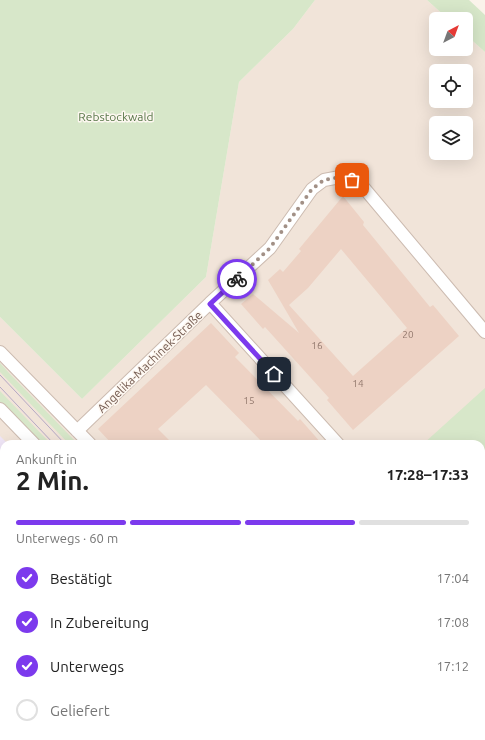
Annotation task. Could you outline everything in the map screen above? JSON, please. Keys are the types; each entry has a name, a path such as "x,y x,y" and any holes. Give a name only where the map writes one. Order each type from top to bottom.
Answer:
{"street":[{"name":"Angelika-Machinek-Straße","path":"77,432 270,248 312,189 324,180 340,177 352,180 364,188 485,332"},
{"path":"210,304 334,440"},
{"path":"0,352 86,440"},
{"path":"0,409 30,440"}],"shaded area":[{"path":"315,0 427,0 440,12 429,12 429,56 473,56 473,41 485,52 485,440 0,440 0,317 82,399 206,277 239,82 293,29"}],"green space":[{"name":"Rebstockwald","path":"0,0 315,0 293,29 239,82 206,277 82,399 0,317"},
{"path":"427,0 469,0 485,15 485,52 473,41 473,12 440,12"},
{"path":"0,363 74,440 65,440 0,372"},
{"path":"485,388 485,440 427,440"},
{"path":"0,391 47,440 37,440 0,402"}],"building":[{"path":"343,196 364,222 363,225 430,307 433,305 459,336 353,430 327,400 329,398 265,327 263,329 241,304 253,294 299,333 268,280 280,269 283,272 301,251 299,249","holes":["341,249 407,328 353,376 289,305 308,288"]},
{"path":"211,323 239,353 235,357 298,421 300,419 318,440 260,440 206,385 158,429 169,440 108,440 98,429"}],"tram line":[{"path":"0,375 61,440"},
{"path":"0,387 50,440"}],"way so far":[{"path":"237,279 270,248 312,189 324,180 340,177 352,180"}],"route":[{"path":"237,279 210,304 274,374"}]}
